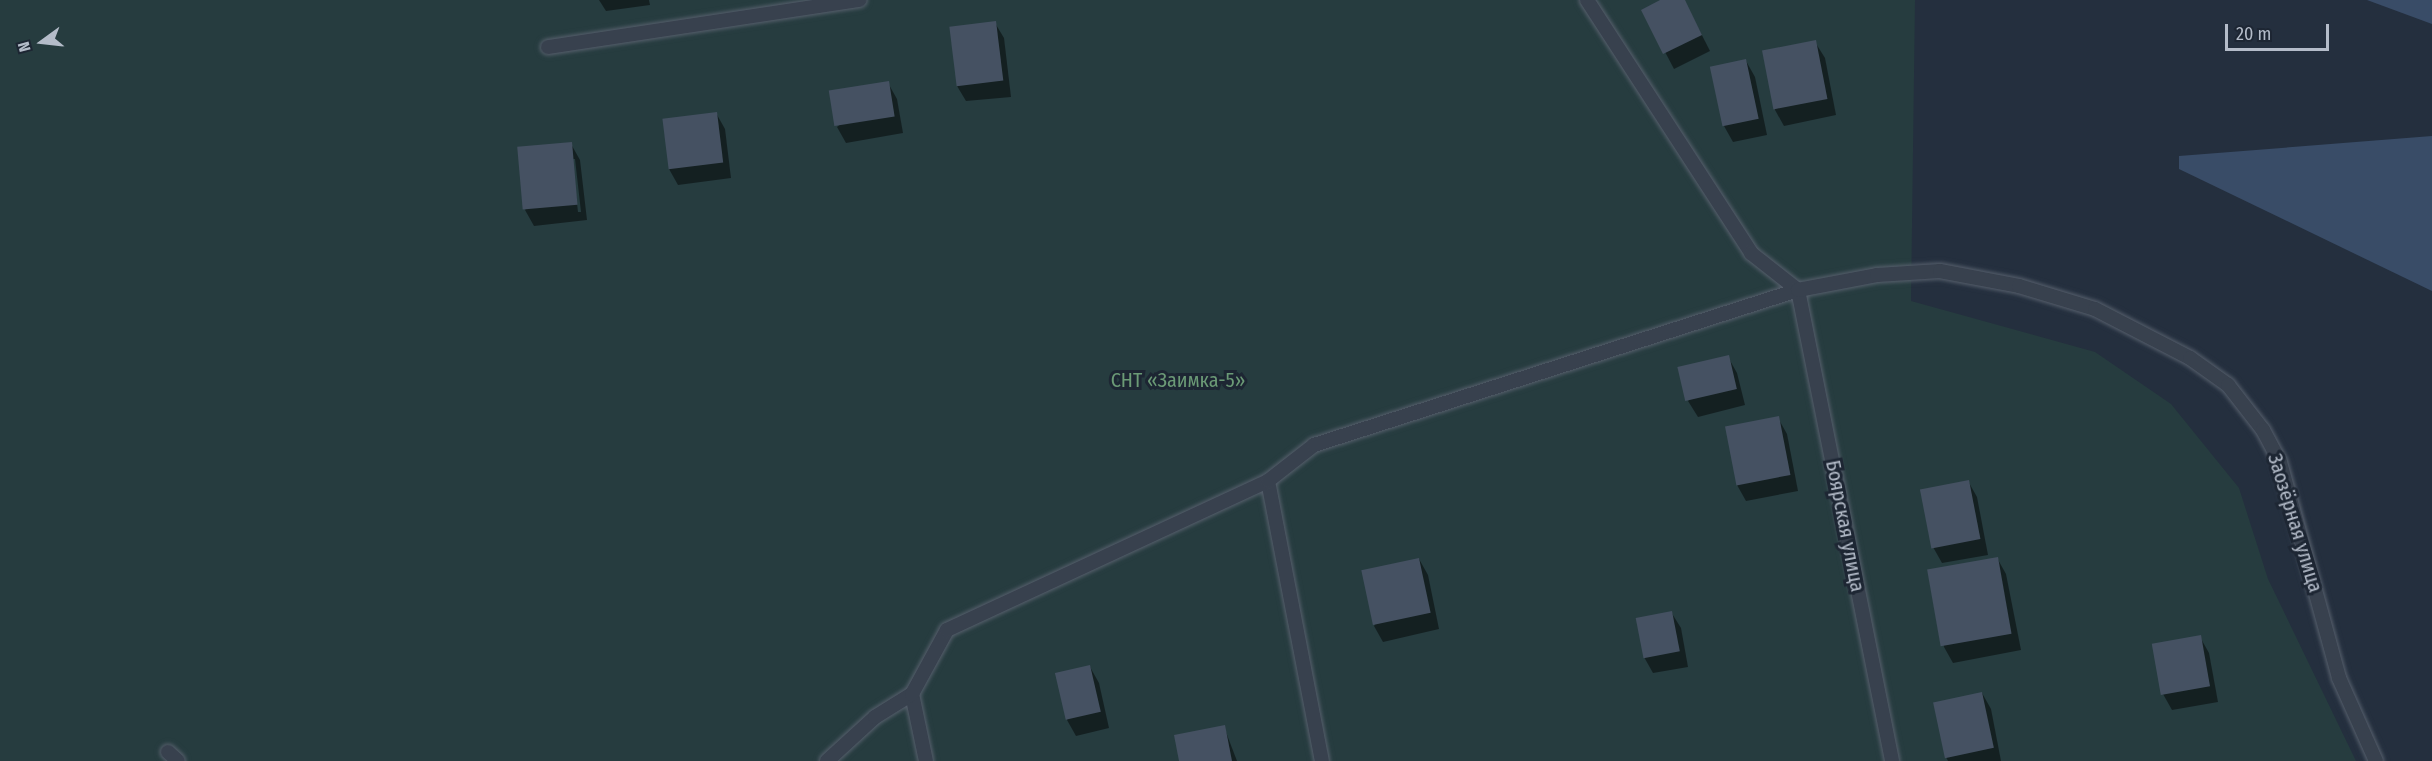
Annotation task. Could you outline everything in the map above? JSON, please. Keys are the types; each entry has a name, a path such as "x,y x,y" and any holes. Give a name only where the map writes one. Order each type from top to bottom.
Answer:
{"lane":[{"path":"548,46 859,0"},
{"path":"1587,0 1752,253 1798,290"},
{"name":"Заозёрная улица","path":"912,694 947,630 1268,482 1314,445 1798,290 1876,275 1940,271 2019,286 2095,309 2190,358 2228,386 2263,430 2280,462 2339,678 2376,761"},
{"name":"Боярская улица","path":"1798,290 1892,761"},
{"path":"1268,482 1322,761"},
{"path":"827,761 875,717 912,694 926,761"}],"green space":[{"name":"СНТ «Заимка-5»","path":"0,0 1915,0 1911,301 2095,352 2171,404 2239,488 2268,579 2356,761 0,761"}],"water":[{"path":"2367,0 2432,0 2432,24"},
{"path":"2432,136 2432,291 2179,169 2179,156"}],"building":[{"path":"1660,0 1685,0 1702,35 1663,54 1641,10"},
{"path":"996,21 1003,81 957,86 949,27"},
{"path":"1816,40 1827,99 1773,109 1762,50"},
{"path":"1746,59 1759,119 1722,126 1710,67"},
{"path":"889,81 895,117 834,126 829,91"},
{"path":"717,112 723,163 669,169 662,119"},
{"path":"572,142 577,205 523,210 517,147"},
{"path":"1729,355 1737,389 1685,401 1677,367"},
{"path":"1779,416 1790,475 1736,485 1725,426"},
{"path":"1969,480 1980,539 1931,548 1920,490"},
{"path":"1998,557 2012,634 1941,646 1927,570"},
{"path":"1419,558 1431,613 1373,625 1361,570"},
{"path":"1672,611 1680,651 1644,658 1636,618"},
{"path":"2201,635 2210,686 2161,695 2152,644"},
{"path":"1090,665 1101,712 1066,720 1055,673"},
{"path":"1982,692 1994,748 1945,758 1933,702"},
{"path":"1225,725 1232,761 1179,761 1174,735"}]}
